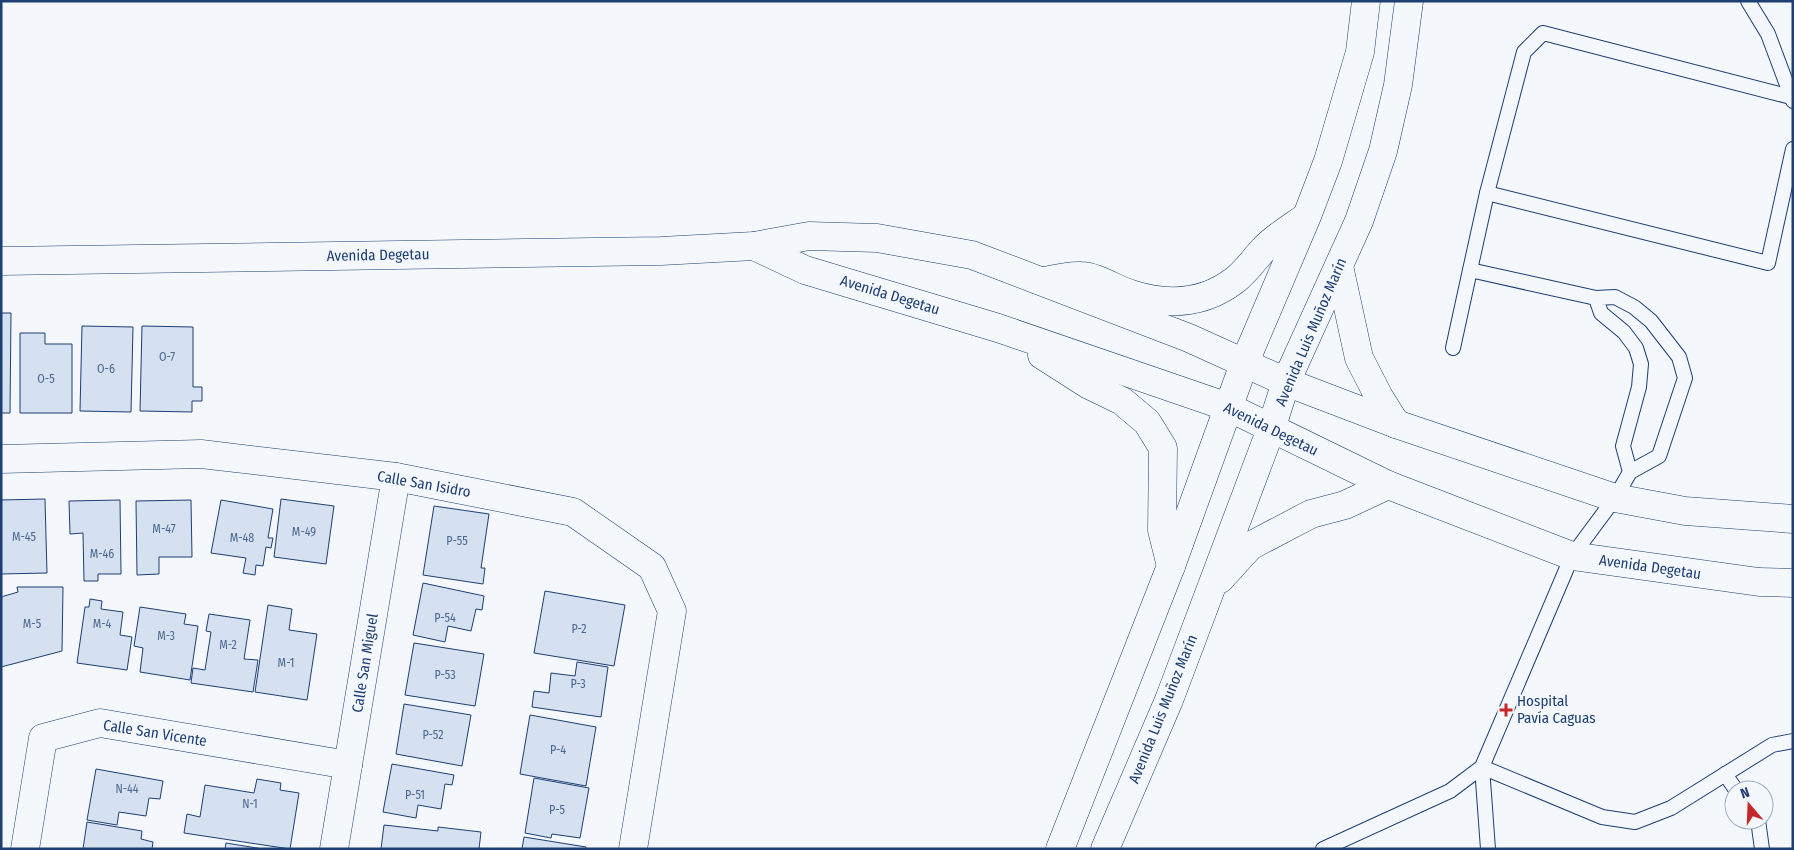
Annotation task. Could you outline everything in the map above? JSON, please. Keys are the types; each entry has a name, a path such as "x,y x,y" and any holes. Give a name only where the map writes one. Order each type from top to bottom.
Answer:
{"main road":[{"path":"1060,849 1171,566 1244,364 1307,216 1328,161 1360,52 1366,1"},
{"name":"Avenida Luis Muñoz Marín","path":"1105,849 1169,700 1271,429 1286,382 1358,221 1383,152 1398,84 1409,1"},
{"path":"1042,282 1082,276 1131,294 1158,301 1178,303 1221,290 1250,266 1264,248 1307,216"},
{"name":"Avenida Degetau","path":"1,261 661,251 754,246 809,236 877,238 972,255 1189,338 1286,382 1396,424 1615,498 1685,511 1793,519"},
{"name":"Avenida Degetau","path":"754,246 806,270 998,328 1228,407 1388,486 1572,556 1759,582 1793,584"},
{"path":"1339,266 1359,358 1379,397 1396,424"},
{"path":"998,328 1089,384 1122,401 1147,422 1163,448 1162,530 1171,566"},
{"name":"Calle San Isidro","path":"1,459 200,454 396,477 573,512 652,567 672,610 633,849"},
{"name":"Calle San Miguel","path":"334,849 396,477"},
{"path":"1209,591 1250,546 1311,514 1345,504 1388,486"},
{"name":"Calle San Vicente","path":"25,849 43,738 100,723 348,765"}],"lane":[{"path":"1748,1 1768,34 1792,99"},
{"path":"1453,348 1487,193 1524,52 1542,33 1792,99"},
{"path":"1487,193 1768,263 1793,150"},
{"path":"1470,270 1596,298 1615,297 1634,306 1651,321 1679,357 1685,378 1658,456 1630,472 1615,498 1572,556 1482,766 1488,849"},
{"path":"1596,298 1601,313 1624,332 1636,348 1641,364 1639,387 1623,446 1630,472"},
{"path":"1482,766 1602,817 1635,822 1671,808 1772,745 1793,741"},
{"path":"1323,849 1450,791 1482,766"},
{"path":"1724,774 1728,780"},
{"path":"1759,830 1762,849"}],"building":[{"path":"1,313 11,313 10,413 1,413"},
{"path":"82,326 133,327 131,412 80,411"},
{"path":"142,326 193,327 193,387 202,387 202,401 192,401 192,412 140,411"},
{"path":"20,333 45,333 45,344 72,344 72,413 20,413"},
{"path":"45,499 47,573 1,574 1,500"},
{"path":"281,499 334,506 326,564 274,557"},
{"path":"120,500 121,574 98,574 98,581 84,581 83,533 70,534 69,501"},
{"path":"191,500 192,557 159,557 159,574 137,575 136,501"},
{"path":"221,500 273,509 268,538 273,538 271,548 266,547 263,566 256,565 255,575 243,573 246,558 211,553"},
{"path":"434,506 489,514 481,568 485,568 483,584 423,575"},
{"path":"423,583 484,596 482,610 476,609 471,631 448,626 445,642 413,635"},
{"path":"17,587 63,587 62,651 1,667 1,597 18,592"},
{"path":"545,591 625,605 614,666 534,653"},
{"path":"90,599 102,601 101,609 123,612 120,635 132,637 127,670 77,663 85,607 89,607"},
{"path":"268,605 292,609 289,630 317,634 307,700 255,692"},
{"path":"140,607 186,614 184,624 198,626 190,680 140,672 143,648 134,646"},
{"path":"209,614 250,620 244,659 258,660 253,692 191,683 193,668 205,670 211,632 206,631"},
{"path":"414,643 484,654 475,706 405,695"},
{"path":"577,662 608,667 601,717 532,707 534,691 549,693 551,673 575,676"},
{"path":"404,704 471,715 462,766 396,754"},
{"path":"530,715 596,727 586,786 520,774"},
{"path":"392,764 454,775 452,785 445,784 441,809 418,805 416,818 383,812"},
{"path":"96,769 163,781 160,799 149,798 146,816 119,812 117,825 87,820"},
{"path":"534,778 589,788 580,838 552,834 551,838 525,833"},
{"path":"257,779 281,783 280,790 299,793 290,849 184,833 187,814 200,817 205,785 254,793"},
{"path":"87,822 142,831 141,839 153,842 152,849 83,849"},
{"path":"384,825 438,831 438,827 481,832 479,849 381,849"},
{"path":"524,837 586,847 586,849 522,849"},
{"path":"226,843 263,849 225,849"}],"place":[{"name":"Hospital Pavía Caguas","path":"1506,710"}]}
